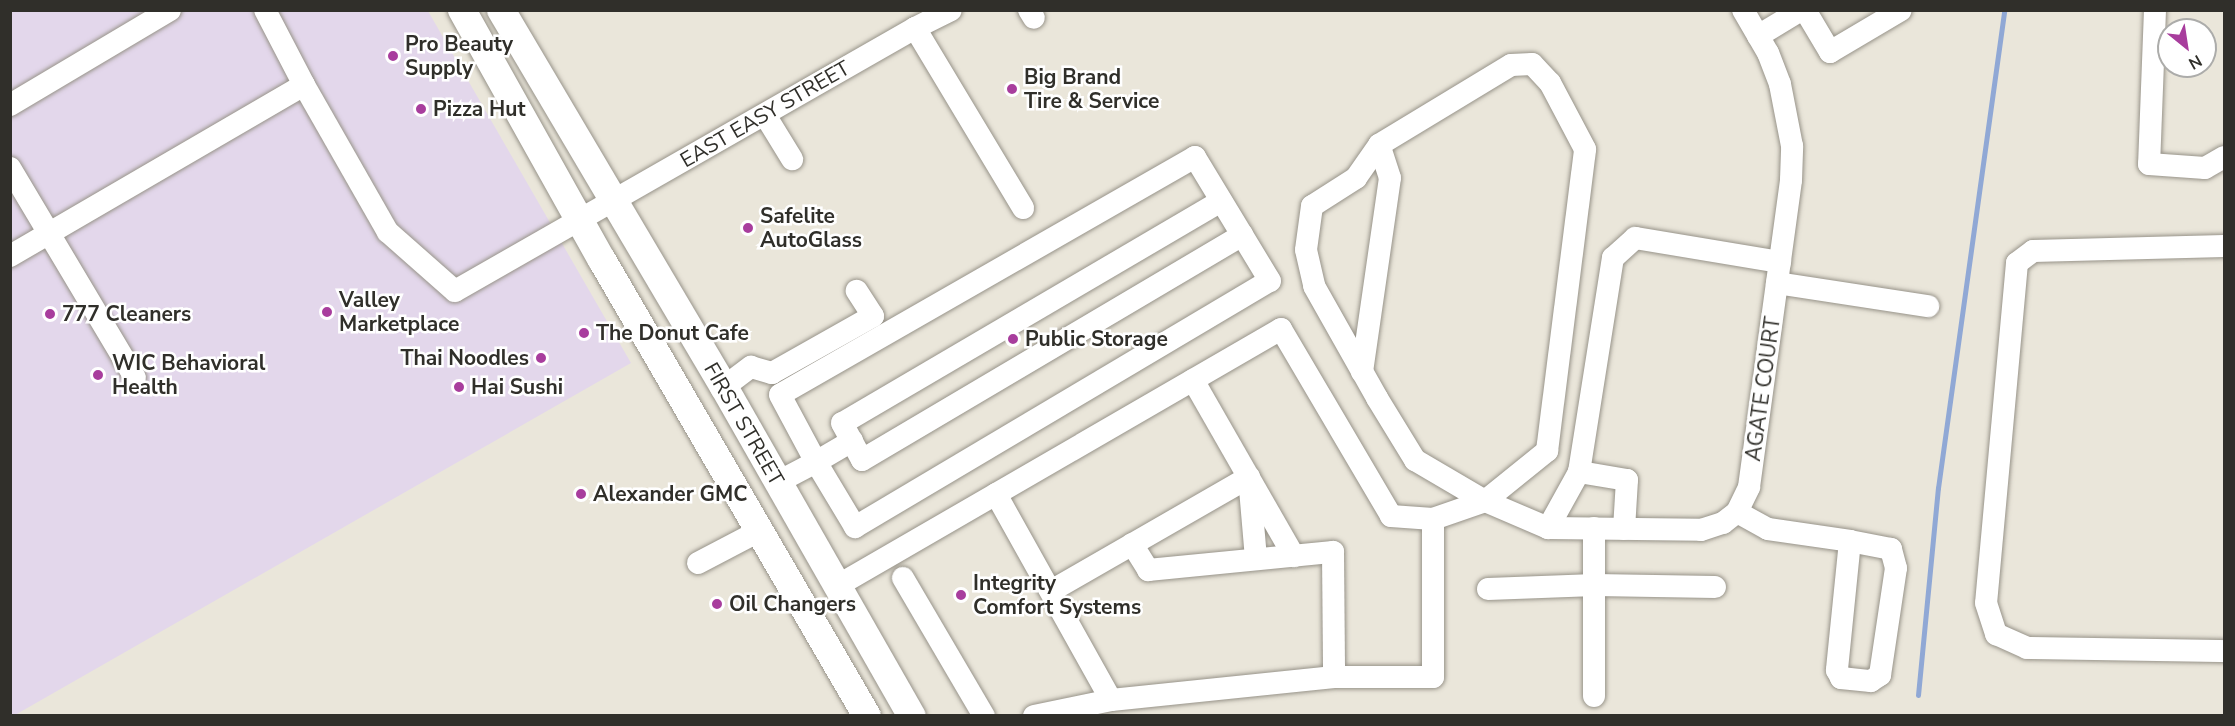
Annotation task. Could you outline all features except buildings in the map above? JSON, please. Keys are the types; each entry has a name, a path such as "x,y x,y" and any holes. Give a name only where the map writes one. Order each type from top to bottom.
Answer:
{"main road":[{"name":"FIRST STREET","path":"462,10 580,221 867,716"},
{"name":"FIRST STREET","path":"501,10 724,387 912,716"}],"street":[{"path":"10,105 170,10"},
{"path":"10,256 304,85 265,10"},
{"name":"EAST EASY STREET","path":"304,85 388,232 454,291 915,28 951,10"},
{"name":"AGATE COURT","path":"1737,512 1749,487 1791,180 1792,146 1780,84 1743,10"},
{"path":"1758,36 1803,10 1830,52 1901,10"},
{"path":"2155,10 2149,164 2205,168 2224,157"},
{"path":"915,28 1023,208"},
{"path":"837,586 1281,329 1390,516 1433,519 1485,501 1547,451 1585,148 1550,83 1532,64 1512,65 1379,145 1356,178 1312,206 1306,250 1314,286 1415,460 1485,501 1548,528 1701,530 1723,523 1737,512 1768,529 1850,541 1891,549 1896,568 1880,675 1871,681 1841,678 1837,670 1850,541"},
{"path":"765,115 792,159"},
{"path":"1362,372 1390,178 1379,145"},
{"path":"1195,157 1242,235 1270,281 855,527 780,396 1195,157"},
{"path":"10,168 135,378"},
{"path":"1221,201 842,423 862,460 1242,235"},
{"path":"1548,528 1579,472 1613,258 1635,238 1928,306"},
{"path":"2224,246 2033,251 2017,263 1986,603 1996,634 2027,648 2224,651"},
{"path":"724,387 751,367 772,373 873,316 857,291"},
{"path":"1193,380 1294,556"},
{"path":"778,483 852,441"},
{"path":"1579,472 1628,480 1624,529"},
{"path":"1051,591 1249,477"},
{"path":"1249,477 1256,560"},
{"path":"996,494 1111,700"},
{"path":"1034,716 1111,700 1334,677 1433,678 1433,519"},
{"path":"1594,528 1594,696"},
{"path":"698,563 759,531"},
{"path":"1132,544 1148,570 1333,552 1334,677"},
{"path":"903,578 984,716"},
{"path":"1488,589 1595,585 1716,587"}],"shaded area":[{"path":"10,11 428,11 631,363 15,715 11,715"}],"waterway":[{"path":"1918,695 1938,488 2004,10"}],"place":[{"name":"Pro Beauty Supply","path":"393,56"},
{"name":"Big Brand Tire & Service","path":"1012,89"},
{"name":"Pizza Hut","path":"421,109"},
{"name":"Safelite AutoGlass","path":"748,228"},
{"name":"Valley Marketplace","path":"327,312"},
{"name":"777 Cleaners","path":"50,314"},
{"name":"The Donut Cafe","path":"584,333"},
{"name":"Public Storage","path":"1013,339"},
{"name":"Thai Noodles","path":"541,358"},
{"name":"WIC Behavioral Health","path":"98,375"},
{"name":"Hai Sushi","path":"459,387"},
{"name":"Alexander GMC","path":"581,494"},
{"name":"Integrity Comfort Systems","path":"961,595"},
{"name":"Oil Changers","path":"717,604"}]}
